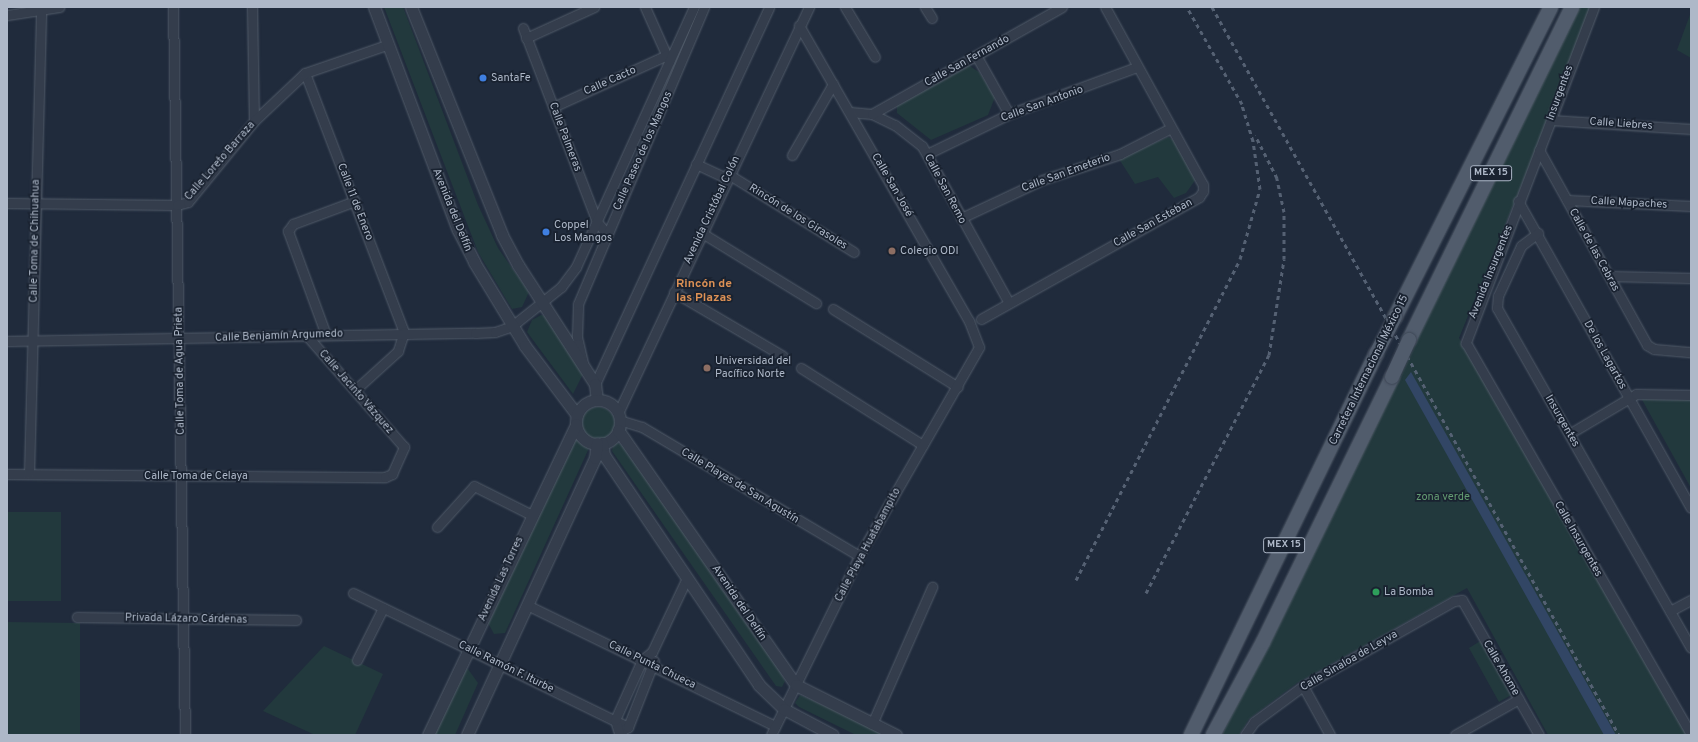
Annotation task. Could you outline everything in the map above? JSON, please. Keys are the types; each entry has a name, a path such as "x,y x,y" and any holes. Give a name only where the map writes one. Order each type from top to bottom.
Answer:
{"main road":[{"name":"Carretera Internacional México 15","path":"1191,735 1394,317 1551,7"},
{"name":"Carretera Internacional México 15","path":"1213,735 1263,642 1572,7"}],"street":[{"path":"7,15 41,8 59,7"},
{"name":"Calle Toma de Agua Prieta","path":"173,7 182,476 185,735"},
{"path":"252,7 254,121"},
{"name":"Avenida del Delfín","path":"374,7 387,45 458,230 512,326 577,420"},
{"path":"411,7 502,235 541,302 595,384 597,400"},
{"path":"526,38 594,7"},
{"path":"645,7 676,74"},
{"name":"Calle Paseo de los Mangos","path":"541,302 576,267 598,222 668,58 694,7"},
{"name":"Calle Paseo de los Mangos","path":"584,366 577,336 578,304 704,7"},
{"path":"595,384 769,7"},
{"name":"Avenida Cristóbal Colón","path":"618,421 674,292 727,176 809,7"},
{"path":"845,7 875,57"},
{"path":"926,7 932,18"},
{"name":"Calle San Fernando","path":"872,114 977,57 1062,7"},
{"name":"Calle San Esteban","path":"981,319 1199,197 1203,185 1105,7"},
{"name":"Insurgentes","path":"1518,201 1594,7"},
{"name":"Calle Toma de Chihuahua","path":"29,474 41,8"},
{"name":"Calle San José","path":"800,25 969,321 979,347"},
{"name":"Calle Palmeras","path":"523,28 598,222 607,234"},
{"name":"Calle Loreto Barraza","path":"7,203 177,205 188,202 254,121 305,74 387,45"},
{"path":"977,57 1009,114"},
{"name":"Calle Cacto","path":"553,106 668,58"},
{"name":"Calle San Antonio","path":"927,154 1009,114 1137,67"},
{"name":"Calle 11 de Enero","path":"305,74 356,201 404,332"},
{"path":"792,155 833,84"},
{"name":"Calle San Remo","path":"850,112 872,114 908,133 927,154 1009,303"},
{"name":"Calle Liebres","path":"1550,120 1691,130"},
{"name":"Calle San Emeterio","path":"961,218 1042,180 1120,154 1171,128"},
{"name":"Calle de las Cebras","path":"1539,150 1650,348 1691,352"},
{"name":"Rincón de los Girasoles","path":"696,164 743,183 854,252"},
{"name":"Calle Mapaches","path":"1566,200 1691,206"},
{"name":"Calle Jacinto Vázquez","path":"326,335 288,231 293,224 356,201"},
{"name":"De los Lagartos","path":"1518,201 1538,233 1691,508"},
{"name":"Avenida Insurgentes","path":"1466,343 1518,201"},
{"path":"702,233 816,303"},
{"name":"Insurgentes","path":"1538,233 1522,246 1496,302 1569,434 1691,648"},
{"path":"1609,276 1691,278"},
{"path":"674,292 783,356"},
{"name":"Calle Benjamín Argumedo","path":"7,341 179,339 404,332 495,332 512,326 541,302"},
{"path":"833,309 958,387"},
{"path":"355,390 398,351 404,332"},
{"name":"Calle Jacinto Vázquez","path":"307,336 404,447 396,469 385,477"},
{"name":"Calle Insurgentes","path":"1466,343 1691,735"},
{"name":"Calle Playa Huatabampito","path":"771,735 859,556 958,387 979,347"},
{"path":"801,368 923,445"},
{"path":"1569,434 1636,394 1691,395"},
{"path":"467,735 595,458 600,443 618,421 608,402 597,400 586,403 577,420 585,439 600,443"},
{"name":"Avenida Las Torres","path":"428,735 577,420"},
{"name":"Avenida del Delfín","path":"618,421 796,684 896,735"},
{"name":"Calle Playas de San Agustín","path":"618,421 642,427 859,556"},
{"path":"600,443 604,455 686,580 759,685 784,709 833,735"},
{"name":"Calle Toma de Celaya","path":"7,474 385,477"},
{"path":"437,527 474,486 532,514"},
{"path":"652,652 654,666 628,727 618,734 615,720 642,660 652,652 686,580"},
{"path":"872,724 932,587"},
{"name":"Calle Ramón F. Iturbe","path":"353,593 628,727"},
{"name":"Calle Sinaloa de Leyva","path":"1245,735 1254,722 1303,686 1454,601 1462,600"},
{"name":"Calle Ahome","path":"1462,600 1539,735"},
{"path":"1670,612 1691,600"},
{"name":"Calle Punta Chueca","path":"528,605 775,726"},
{"path":"357,660 383,608"},
{"name":"Privada Lázaro Cárdenas","path":"77,617 296,620"},
{"path":"1303,686 1330,735"},
{"path":"1455,735 1518,699"}],"green space":[{"path":"384,7 403,7 478,205 498,248 529,292 522,307 512,309 478,252"},
{"name":"zona verde","path":"1578,7 1594,7 1459,338 1688,735 1548,735 1467,588 1297,683 1249,719 1239,735 1222,735"},
{"path":"1691,12 1691,58 1677,50"},
{"path":"965,63 979,72 995,97 988,115 931,140 897,113 897,105"},
{"path":"1168,137 1175,141 1196,179 1186,193 1174,198 1158,177 1135,184 1119,159"},
{"path":"541,315 546,316 583,374 573,394 527,332 532,320"},
{"path":"1640,396 1691,396 1691,488"},
{"path":"598,407 610,412 615,424 610,436 598,441 586,436 581,424 586,412"},
{"path":"574,439 586,441 589,448 505,633 494,634 488,623"},
{"path":"614,442 623,445 723,587 780,671 785,681 782,687 776,686 612,451"},
{"path":"7,512 61,512 61,601 7,601"},
{"path":"7,622 80,623 80,735 7,735"},
{"path":"1482,640 1513,694 1499,702 1469,648"},
{"path":"324,646 383,674 355,735 315,735 263,711"},
{"path":"468,669 478,683 455,735 431,735 463,670"},
{"path":"800,695 887,735 856,735 799,707 795,703"}],"water":[{"path":"1411,372 1616,735 1604,735 1405,380"}],"railway":[{"path":"1076,580 1240,259 1260,189 1253,141 1242,104 1187,7"},
{"path":"1212,7 1619,735"},
{"path":"1146,593 1269,355 1284,259 1284,212 1277,178 1255,135"}],"place":[{"name":"SantaFe","path":"483,78"},
{"name":"Coppel Los Mangos","path":"546,232"},
{"name":"Colegio ODI","path":"892,251"},
{"name":"Universidad del Pacífico Norte","path":"707,368"},
{"name":"La Bomba","path":"1376,592"}],"district":[{"name":"Rincón de las Plazas","path":"704,292"}]}
